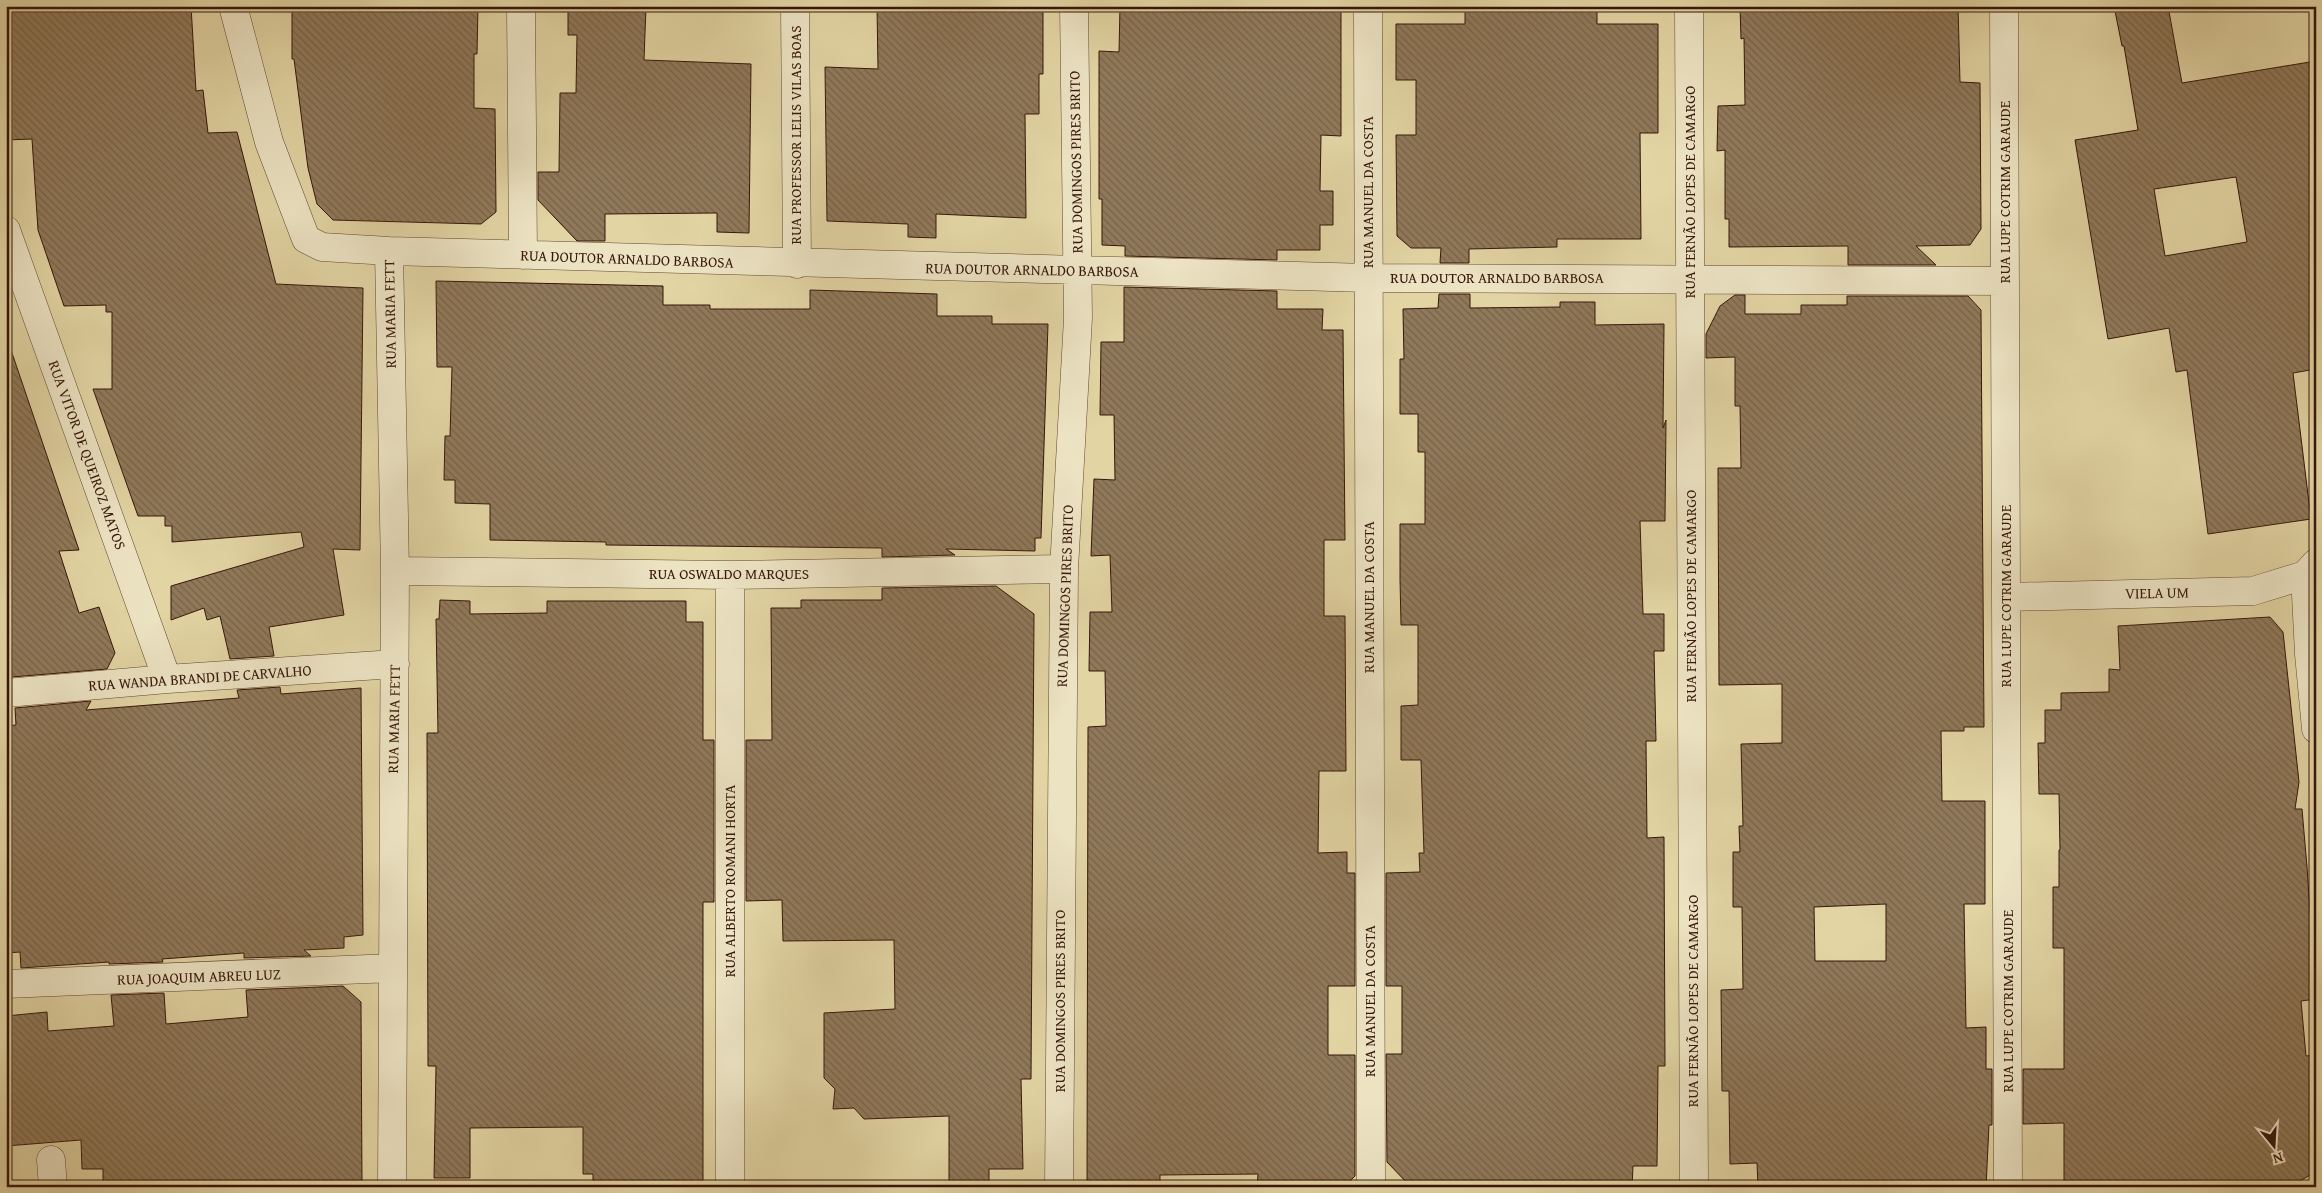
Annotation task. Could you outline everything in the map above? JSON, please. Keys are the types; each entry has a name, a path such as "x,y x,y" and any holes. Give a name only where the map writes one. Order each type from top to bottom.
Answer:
{"street":[{"name":"RUA DOUTOR ARNALDO BARBOSA","path":"233,6 269,142 306,239 322,247 389,252 522,256 1368,278 1690,278 2005,281"},
{"path":"521,6 522,256"},
{"name":"RUA PROFESSOR LELIS VILAS BOAS","path":"796,6 797,264"},
{"name":"RUA DOMINGOS PIRES BRITO","path":"1059,1187 1064,569 1078,318 1074,6"},
{"name":"RUA MANUEL DA COSTA","path":"1368,6 1371,1187"},
{"name":"RUA FERNÃO LOPES DE CAMARGO","path":"1689,6 1694,1187"},
{"name":"RUA LUPE COTRIM GARAUDE","path":"2004,6 2008,1187"},
{"name":"RUA VITOR DE QUEIROZ MATOS","path":"6,230 168,679"},
{"name":"RUA MARIA FETT","path":"389,252 395,571 392,1187"},
{"name":"RUA OSWALDO MARQUES","path":"395,571 730,575 1064,569"},
{"path":"2310,569 2309,654 2316,729"},
{"name":"VIELA UM","path":"2007,597 2253,591 2310,569"},
{"name":"RUA ALBERTO ROMANI HORTA","path":"730,575 730,1187"},
{"name":"RUA WANDA BRANDI DE CARVALHO","path":"6,693 168,679 395,664"},
{"name":"RUA JOAQUIM ABREU LUZ","path":"6,984 392,968"},
{"path":"51,1160 53,1187"}],"building":[{"path":"6,6 191,6 196,91 203,90 208,133 237,132 276,284 363,288 360,550 333,549 344,615 269,627 274,656 230,659 220,616 207,620 204,608 171,620 171,586 304,547 301,532 172,542 172,526 165,526 165,516 138,516 93,389 112,389 112,312 106,312 106,305 64,306 38,230 32,139 6,140"},
{"path":"292,6 478,6 477,54 474,54 474,108 495,109 496,212 481,224 333,220 317,204 308,168 294,59 292,59"},
{"path":"568,6 646,6 644,60 751,64 749,233 717,232 717,213 605,214 605,241 577,241 538,200 538,172 559,172 560,93 576,93 577,35 568,35"},
{"path":"877,6 1043,6 1043,74 1039,74 1039,114 1025,114 1026,218 936,214 936,238 908,237 908,224 827,221 825,67 878,69"},
{"path":"1120,6 1341,6 1341,136 1321,135 1320,191 1333,191 1333,225 1320,225 1320,250 1277,250 1277,260 1125,256 1125,246 1102,245 1102,199 1099,199 1099,51 1119,52"},
{"path":"1465,6 1597,6 1597,24 1658,24 1658,133 1640,133 1641,239 1557,239 1557,247 1469,249 1469,263 1440,263 1441,248 1411,248 1397,236 1396,135 1416,135 1416,80 1396,80 1396,24 1465,24"},
{"path":"1740,6 1958,6 1960,82 1980,83 1981,229 1970,245 1916,246 1936,265 1848,265 1848,246 1729,247 1729,219 1725,219 1725,150 1717,151 1718,106 1745,105 1744,38 1741,39"},
{"path":"2114,6 2168,6 2182,83 2316,61 2316,369 2293,373 2311,519 2208,534 2187,370 2176,372 2169,328 2108,339 2075,140 2138,130 2124,46 2122,46","holes":["2236,177 2247,242 2165,256 2154,189"]},
{"path":"436,281 663,286 663,305 710,305 710,309 810,309 810,290 937,294 937,316 992,316 992,324 1048,324 1041,538 1035,538 1035,551 946,549 955,555 882,557 882,548 606,545 606,542 490,540 490,504 455,503 455,480 444,480 445,436 450,436 452,367 437,367"},
{"path":"1124,287 1277,291 1277,309 1323,309 1322,330 1343,330 1345,540 1324,540 1324,616 1345,616 1346,771 1319,771 1318,853 1347,852 1347,873 1355,873 1355,986 1328,986 1328,1055 1355,1055 1355,1176 1344,1187 1257,1187 1258,1174 1160,1175 1160,1187 1087,1187 1088,727 1106,726 1105,671 1089,671 1090,612 1112,612 1110,555 1091,556 1094,479 1115,480 1114,415 1100,415 1101,342 1124,342"},
{"path":"1439,294 1470,294 1470,308 1560,307 1560,302 1595,302 1595,325 1664,324 1663,428 1666,420 1665,521 1640,521 1643,614 1664,614 1664,651 1654,651 1656,741 1646,741 1647,838 1664,837 1665,1066 1658,1066 1657,1166 1633,1166 1632,1187 1411,1187 1387,1162 1386,1054 1402,1054 1402,986 1386,986 1386,873 1420,872 1419,853 1424,853 1421,760 1401,760 1401,706 1418,705 1418,625 1401,625 1400,524 1425,524 1425,452 1418,452 1418,414 1400,414 1400,359 1404,359 1403,309 1438,308"},
{"path":"1735,295 1745,295 1745,314 1801,314 1801,305 1847,305 1847,296 1968,296 1981,310 1984,727 1964,727 1964,731 1941,731 1942,801 1985,801 1985,904 1964,904 1966,1028 1986,1027 1986,1069 1992,1069 1992,1125 1989,1125 1986,1187 1758,1187 1757,1163 1730,1164 1729,1091 1722,1091 1721,990 1743,989 1742,907 1733,907 1733,852 1740,852 1739,826 1743,826 1741,744 1782,743 1782,684 1719,685 1718,468 1741,468 1740,406 1735,406 1735,357 1706,358 1706,334 1720,306","holes":["1886,904 1886,961 1815,961 1814,907"]},
{"path":"11,350 79,550 59,551 79,613 99,607 115,653 107,669 12,677 12,670 6,670 6,351"},
{"path":"996,586 1034,614 1031,1079 1021,1079 1023,1169 989,1169 989,1187 949,1187 949,1116 864,1119 854,1108 833,1109 835,1089 824,1078 824,1013 895,1009 894,940 783,941 782,900 746,901 746,740 772,740 771,608 801,608 801,600 882,600 882,588"},
{"path":"440,600 470,601 470,614 547,613 547,601 686,601 686,622 703,622 703,740 714,740 714,902 703,902 703,1187 660,1187 660,1182 593,1182 593,1174 583,1174 583,1127 470,1128 470,1178 434,1178 436,1066 428,1066 427,733 438,733 436,619 439,619"},
{"path":"2270,617 2283,632 2299,782 2295,809 2302,809 2307,867 2316,999 2301,1001 2306,1056 2316,1055 2316,1172 2294,1184 2267,1187 2219,1187 2218,1182 2183,1181 2092,1182 2092,1187 2064,1187 2064,1123 2023,1124 2023,1069 2064,1069 2064,948 2053,948 2053,887 2059,887 2059,794 2039,794 2038,743 2045,743 2045,710 2061,710 2061,693 2109,692 2109,669 2120,670 2118,626"},
{"path":"280,687 281,694 361,688 363,935 344,937 344,948 304,950 311,956 244,958 244,953 162,959 163,962 109,964 109,962 21,968 20,952 6,953 6,726 16,725 15,708 91,701 86,710 239,698 237,690"},
{"path":"343,986 361,1002 362,1187 103,1187 103,1169 82,1169 81,1140 6,1146 6,1016 47,1012 48,1031 114,1026 111,995 164,993 166,1024 248,1017 246,990"}]}
